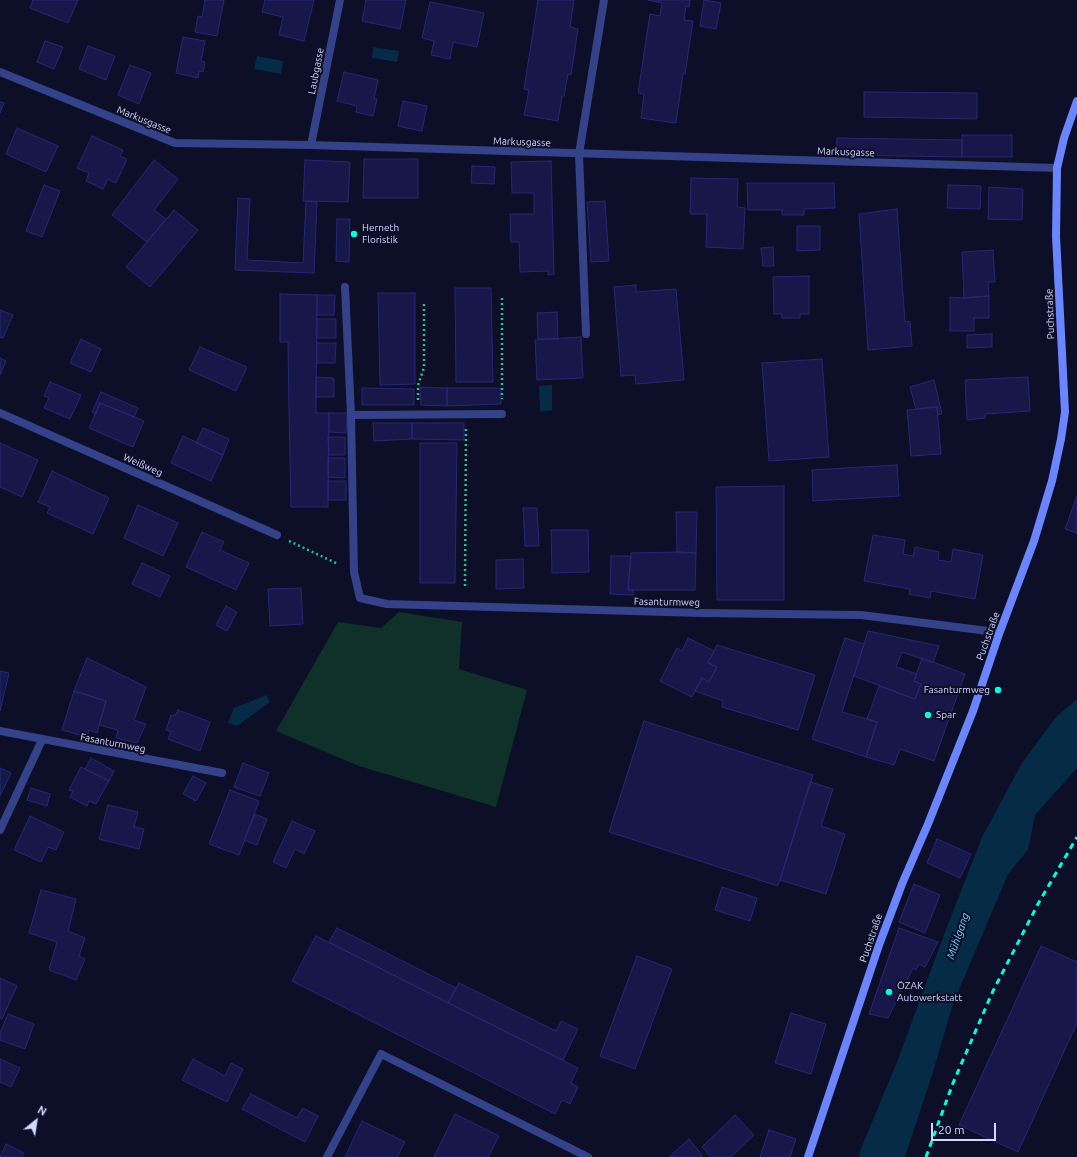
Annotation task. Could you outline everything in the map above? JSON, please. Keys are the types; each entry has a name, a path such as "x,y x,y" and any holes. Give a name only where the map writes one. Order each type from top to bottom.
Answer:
{"main road":[{"name":"Puchstraße","path":"808,1157 899,890 928,824 964,734 1034,541 1052,481 1065,412 1056,236 1058,168 1064,138 1077,101"}],"street":[{"name":"Laubgasse","path":"311,145 340,0"},
{"path":"586,334 579,154 604,0"},
{"name":"Markusgasse","path":"0,72 175,143 311,145 1058,168"},
{"path":"345,286 351,414 354,572"},
{"name":"Weißweg","path":"0,413 277,535"},
{"path":"351,414 502,414"},
{"name":"Fasanturmweg","path":"354,572 360,598 387,604 701,613 861,615 974,629 999,634"},
{"name":"Fasanturmweg","path":"0,731 222,773"},
{"path":"0,830 42,740"},
{"path":"327,1157 381,1054 588,1157"}],"path":[{"path":"502,298 502,414"},
{"path":"417,414 418,385 424,368 424,303"},
{"path":"465,586 466,414"},
{"path":"277,535 354,572"}],"green space":[{"path":"399,612 462,622 459,669 527,690 496,807 359,766 276,731 338,622 381,628"}],"water":[{"path":"373,47 399,51 397,62 372,58"},
{"path":"257,56 283,61 281,74 254,69"},
{"path":"552,385 552,410 540,412 539,386"},
{"path":"266,695 270,702 237,726 228,723 234,708"},
{"name":"Mühlgang","path":"1077,699 1077,768 1035,815 1028,850 1008,874 953,1004 933,1072 905,1157 859,1157 860,1151 897,1062 982,837 1022,763 1056,717"}],"building":[{"path":"33,0 78,0 68,23 30,8"},
{"path":"205,0 224,0 217,36 195,32 198,16 202,17"},
{"path":"265,0 314,0 304,41 279,35 283,17 262,12"},
{"path":"366,0 406,0 400,29 362,21"},
{"path":"538,0 574,0 570,27 578,29 571,75 568,74 564,96 562,96 558,121 524,115 529,90 524,89"},
{"path":"648,0 690,0 689,7 686,6 684,20 693,21 676,123 641,118 644,94 638,93 650,14 660,16 662,3"},
{"path":"704,0 721,3 716,29 700,26"},
{"path":"430,2 484,13 477,47 453,42 450,59 431,55 434,41 422,38"},
{"path":"183,37 205,41 201,61 205,62 203,72 199,71 198,78 176,73"},
{"path":"45,41 63,47 54,69 37,62"},
{"path":"88,46 115,56 106,80 79,69"},
{"path":"130,65 151,73 139,104 118,95"},
{"path":"344,72 378,80 374,99 377,99 373,116 356,112 357,106 337,101"},
{"path":"864,92 977,93 977,119 864,117"},
{"path":"403,101 427,106 422,131 398,126"},
{"path":"0,102 4,103 0,113"},
{"path":"17,128 58,146 46,172 6,154"},
{"path":"962,135 1012,135 1012,157 962,157"},
{"path":"92,136 123,150 120,156 127,159 116,183 108,179 103,189 86,181 89,173 77,168"},
{"path":"837,138 962,140 962,157 836,155"},
{"path":"364,159 418,159 418,198 363,198"},
{"path":"154,160 178,179 154,210 166,219 147,242 112,215"},
{"path":"305,160 350,162 348,202 303,201"},
{"path":"551,161 554,274 548,275 548,271 520,272 519,242 511,242 510,214 534,214 534,193 512,193 511,162"},
{"path":"472,166 495,167 494,184 471,183"},
{"path":"691,178 738,179 737,207 745,208 743,249 706,247 707,214 690,214"},
{"path":"747,183 834,183 835,208 804,209 804,215 782,215 782,210 748,210"},
{"path":"44,185 60,191 42,237 26,231"},
{"path":"948,185 981,186 980,209 947,208"},
{"path":"989,187 1023,189 1022,220 988,219"},
{"path":"238,198 250,199 247,260 303,263 306,201 317,202 314,273 235,270"},
{"path":"605,201 609,261 591,262 587,202"},
{"path":"897,209 905,322 910,321 912,346 868,350 859,214"},
{"path":"174,210 198,230 150,287 126,267"},
{"path":"337,219 350,219 349,262 336,261"},
{"path":"797,226 820,226 820,250 797,251"},
{"path":"773,247 774,266 763,266 761,248"},
{"path":"993,250 995,282 988,282 989,296 964,298 962,252"},
{"path":"809,276 809,314 800,314 800,318 782,318 782,314 774,314 773,277"},
{"path":"636,285 636,292 676,289 684,380 636,384 635,375 621,376 614,287"},
{"path":"455,288 491,288 493,382 456,382"},
{"path":"378,293 415,293 415,384 380,385"},
{"path":"280,294 317,295 316,413 329,413 328,507 291,507 288,342 280,342"},
{"path":"317,295 335,295 334,315 317,315"},
{"path":"989,296 989,318 974,318 974,331 950,331 950,297 964,298"},
{"path":"0,310 13,315 3,338 0,337"},
{"path":"557,312 558,339 538,339 537,313"},
{"path":"317,319 336,319 336,338 317,338"},
{"path":"992,334 992,347 967,348 967,335"},
{"path":"581,337 583,378 537,380 535,340"},
{"path":"81,339 101,349 91,372 70,363"},
{"path":"317,343 336,343 335,363 317,363"},
{"path":"200,347 247,367 236,391 189,370"},
{"path":"0,358 6,361 0,375"},
{"path":"822,359 829,457 769,461 762,363"},
{"path":"316,377 334,378 334,397 316,397"},
{"path":"1028,377 1030,411 985,414 985,418 967,420 965,380"},
{"path":"934,380 942,414 938,415 937,407 916,409 910,387"},
{"path":"50,382 81,395 70,419 44,408 49,398 44,396"},
{"path":"420,387 447,388 447,406 421,405"},
{"path":"362,388 414,389 414,405 362,405"},
{"path":"447,388 501,388 501,404 447,406"},
{"path":"101,392 138,408 134,417 100,403 96,414 92,412"},
{"path":"100,403 144,421 133,447 89,428"},
{"path":"937,407 941,454 911,456 907,410"},
{"path":"329,413 347,413 346,433 329,432"},
{"path":"373,423 412,423 412,439 374,441"},
{"path":"412,423 464,423 464,440 412,439"},
{"path":"203,428 229,439 223,455 196,443"},
{"path":"183,436 223,455 211,481 171,463"},
{"path":"328,437 345,437 345,455 329,455"},
{"path":"0,443 38,460 22,497 0,487"},
{"path":"420,443 457,443 455,583 420,583"},
{"path":"328,458 345,458 345,478 328,477"},
{"path":"897,465 899,496 813,501 812,470"},
{"path":"52,471 109,498 93,534 47,513 50,507 38,502"},
{"path":"328,481 346,481 346,500 328,500"},
{"path":"784,486 784,600 717,600 716,487"},
{"path":"1077,496 1077,533 1065,529"},
{"path":"138,505 178,523 163,556 124,538"},
{"path":"523,508 537,508 539,546 525,546"},
{"path":"676,512 697,512 696,553 677,552"},
{"path":"551,530 588,530 589,572 552,573"},
{"path":"202,532 224,542 220,550 249,563 236,590 186,567"},
{"path":"873,535 905,540 903,554 913,556 915,547 939,552 938,560 951,562 953,549 983,555 975,599 931,591 930,598 909,594 910,589 864,581"},
{"path":"631,553 696,553 695,590 628,590"},
{"path":"611,556 631,556 628,590 633,590 633,595 610,594"},
{"path":"523,559 524,588 496,589 496,560"},
{"path":"142,563 170,576 160,597 132,584"},
{"path":"301,588 303,624 270,626 268,589"},
{"path":"226,606 237,612 227,631 216,625"},
{"path":"868,631 939,646 933,663 902,652 896,667 917,674 914,681 921,684 915,699 854,676"},
{"path":"688,638 714,651 708,663 717,667 709,682 702,678 692,697 660,681 677,648 682,651"},
{"path":"845,638 864,644 842,712 877,722 866,757 812,739"},
{"path":"717,645 815,675 798,730 722,707 723,701 695,691 702,678 709,682 717,667 708,663"},
{"path":"87,658 146,687 134,720 146,724 137,743 116,738 118,730 99,725 106,701 74,691"},
{"path":"922,658 965,674 934,761 900,749 894,765 866,757 877,722 867,719 879,686 915,699 921,684 914,681"},
{"path":"0,671 9,673 0,711"},
{"path":"74,691 106,701 97,733 89,730 87,737 62,730"},
{"path":"178,710 210,722 200,751 168,739 171,732 166,730 171,715 175,716"},
{"path":"644,721 813,775 778,886 609,832"},
{"path":"91,758 114,771 109,781 85,769"},
{"path":"243,763 269,773 260,796 234,787"},
{"path":"81,767 109,781 96,804 89,801 87,806 70,797 73,791 69,790"},
{"path":"0,768 11,773 0,796"},
{"path":"193,776 206,783 196,801 183,794"},
{"path":"810,782 833,789 821,826 845,834 826,894 780,880"},
{"path":"31,788 50,794 47,806 27,800"},
{"path":"230,790 259,801 239,855 209,844"},
{"path":"108,805 138,812 134,827 144,829 139,849 99,839"},
{"path":"255,814 267,819 257,845 244,840"},
{"path":"30,816 64,832 56,850 48,847 41,862 14,850"},
{"path":"292,821 315,831 304,854 295,849 286,868 273,862"},
{"path":"937,839 971,854 960,878 927,863"},
{"path":"914,884 940,895 925,933 899,922"},
{"path":"722,887 757,898 750,921 715,910"},
{"path":"41,890 76,899 68,931 85,938 79,956 85,959 76,980 49,970 57,942 29,933"},
{"path":"337,928 456,988 448,1003 329,942"},
{"name":"ÖZAK Autowerkstatt","path":"899,928 938,942 925,967 919,964 916,970 913,968 888,1018 869,1014"},
{"path":"316,936 578,1068 571,1083 578,1087 570,1104 562,1100 555,1114 292,981"},
{"path":"1041,946 1077,962 1077,1023 1018,1152 959,1125"},
{"path":"637,956 672,969 635,1069 600,1056"},
{"path":"0,978 17,986 2,1019 0,1018"},
{"path":"459,983 556,1031 561,1021 578,1029 563,1060 448,1003"},
{"path":"791,1013 826,1024 811,1074 775,1063"},
{"path":"8,1014 34,1024 25,1049 0,1040 0,1033"},
{"path":"0,1059 20,1068 11,1087 0,1082"},
{"path":"193,1059 225,1076 231,1063 243,1069 227,1102 182,1080"},
{"path":"251,1094 297,1118 303,1108 318,1116 305,1142 242,1109"},
{"path":"455,1114 499,1136 488,1157 434,1157"},
{"path":"735,1115 754,1135 731,1157 711,1157 702,1147"},
{"path":"362,1121 405,1142 397,1157 345,1157"},
{"path":"769,1130 796,1139 790,1157 760,1157"},
{"path":"689,1139 702,1155 701,1157 669,1157"},
{"path":"6,1144 24,1153 22,1157 0,1157"}],"railway":[{"path":"926,1157 953,1083 993,991 1038,904 1077,837"}],"place":[{"name":"Herneth Floristik","path":"354,234"},
{"name":"Fasanturmweg","path":"998,690"},
{"name":"Spar","path":"928,715"},
{"name":"ÖZAK Autowerkstatt","path":"889,992"}]}
